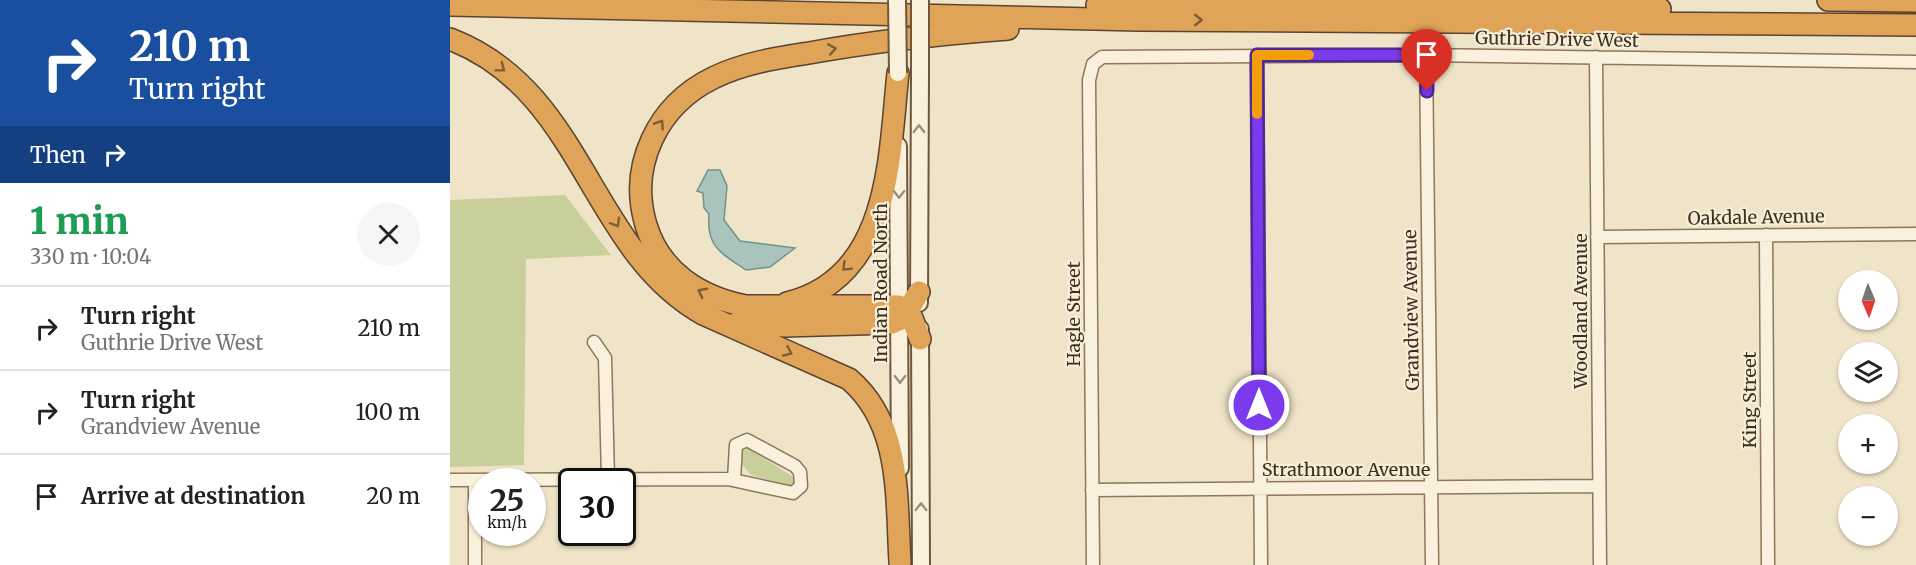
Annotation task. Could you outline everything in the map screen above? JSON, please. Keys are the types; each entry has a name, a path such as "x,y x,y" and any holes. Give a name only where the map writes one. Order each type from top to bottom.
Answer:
{"highway":[{"path":"724,0 1916,14"},
{"path":"1828,0 1916,1"},
{"path":"450,5 1139,20 1916,25"},
{"path":"902,313 758,307 721,301 692,287 665,260 648,232 641,200 645,157 661,122 688,94 713,78 745,66 847,46 977,31 1139,20"},
{"path":"450,39 494,63 537,101 570,147 634,253 683,302 716,320 849,379 866,394 881,418 895,472 900,563"},
{"path":"758,307 790,303 817,290 847,266 866,241 881,204 898,73"},
{"path":"716,320 784,326 863,326 902,313 919,292"},
{"path":"902,313 920,339"}],"main road":[{"name":"Indian Road North","path":"897,0 902,313 900,563"},
{"path":"920,0 921,565"}],"street":[{"name":"Guthrie Drive West","path":"1093,64 1109,55 1426,55 1916,62"},
{"path":"1257,55 1260,565"},
{"name":"Grandview Avenue","path":"1426,55 1432,565"},
{"name":"Woodland Avenue","path":"1596,57 1600,565"},
{"name":"Hagle Street","path":"1093,64 1089,80 1093,565"},
{"name":"Oakdale Avenue","path":"1597,237 1916,234"},
{"name":"King Street","path":"1766,235 1768,565"},
{"path":"594,342 605,358 608,468"},
{"path":"636,479 734,480 793,493 801,486 801,479 795,466 747,440 736,445 734,480"},
{"path":"450,480 468,480"},
{"name":"Strathmoor Avenue","path":"1092,490 1599,486"},
{"path":"476,546 476,565"}],"green space":[{"path":"565,195 611,255 526,259 524,465 450,467 450,200"},
{"path":"748,448 792,476 796,482 793,487 751,475 742,464 741,452"}],"water":[{"path":"708,170 720,170 727,186 724,220 740,241 795,248 770,267 746,270 723,254 713,242 710,234 709,214 704,208 703,193 697,191"}],"slow traffic":[{"path":"1257,114 1257,55 1309,55"}],"route":[{"path":"1259,405 1257,55 1426,55 1427,91"}]}
